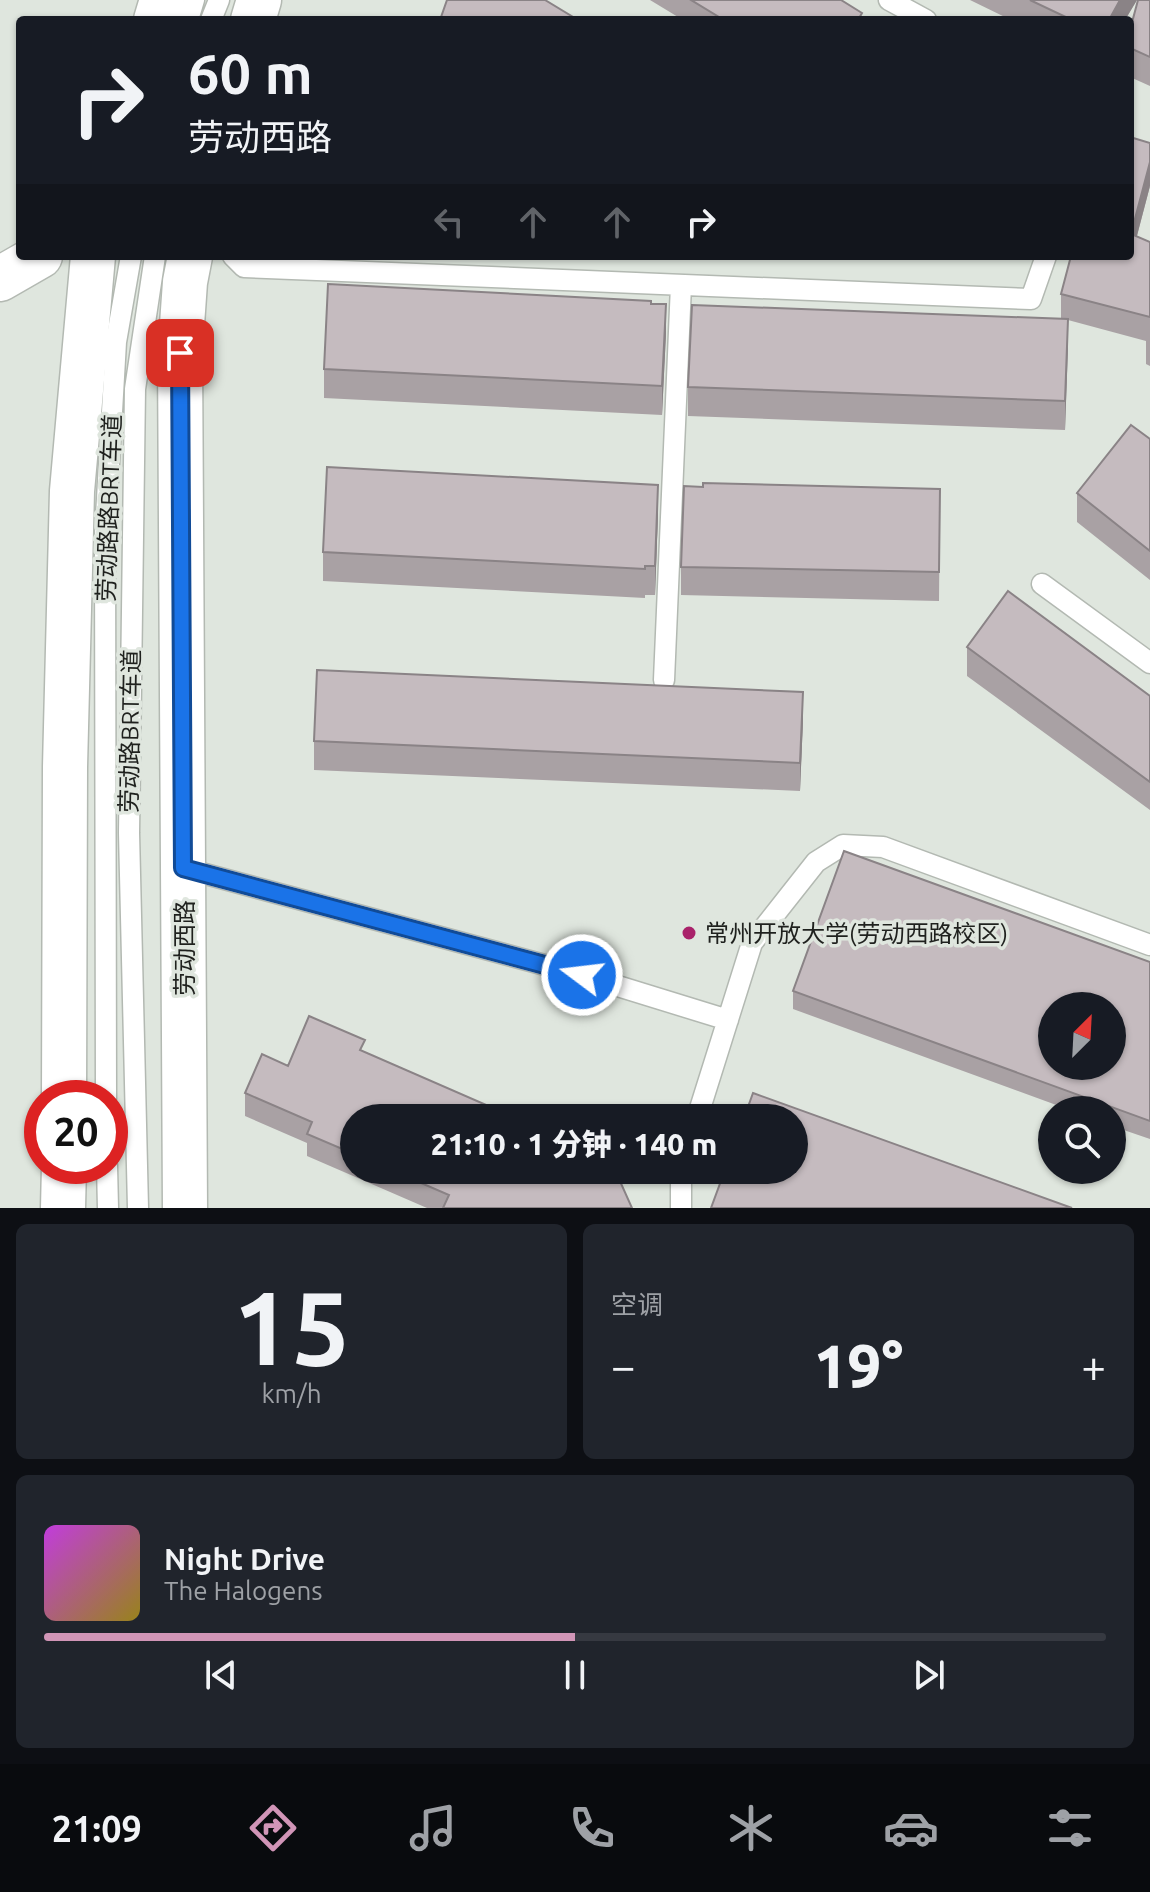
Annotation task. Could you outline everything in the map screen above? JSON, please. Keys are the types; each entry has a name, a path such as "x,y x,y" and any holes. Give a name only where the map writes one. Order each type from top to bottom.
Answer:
{"main road":[{"path":"0,279 33,260"},
{"path":"64,1080 65,767 72,491 93,260"},
{"name":"劳动西路","path":"185,1208 180,353 189,260"},
{"path":"63,1208 64,1184"}],"lane":[{"path":"889,0 919,16"},
{"name":"劳动路路BRT车道","path":"106,1080 105,534 116,342 130,260"},
{"name":"劳动路BRT车道","path":"138,1208 129,833 135,389 154,260"},
{"path":"237,260 244,267 1031,299 1045,260"},
{"path":"664,680 681,285"},
{"path":"1042,584 1150,663"},
{"path":"701,1104 752,943 816,862 843,845 883,847 1150,945"},
{"path":"183,868 582,975 728,1020"},
{"path":"107,1184 108,1208"},
{"path":"681,1184 681,1208"}],"building":[{"path":"447,0 545,0 571,16 441,16"},
{"path":"691,0 841,0 862,13 860,16 717,16"},
{"path":"1030,0 1120,0 1111,16 1064,16"},
{"path":"1138,0 1150,0 1150,57 1134,50 1134,16"},
{"path":"1134,138 1150,143 1150,162 1134,223"},
{"path":"1134,235 1150,242 1150,317 1061,294 1070,260 1134,260"},
{"path":"328,284 666,304 662,386 324,369"},
{"path":"692,305 1068,319 1065,401 688,387"},
{"path":"1131,425 1150,439 1150,551 1077,493"},
{"path":"327,467 658,485 655,566 645,566 645,569 323,552"},
{"path":"703,483 940,489 939,572 681,567 684,486 703,487"},
{"path":"1008,591 1150,696 1150,782 967,647"},
{"path":"317,670 803,692 800,763 314,741"},
{"path":"844,851 1150,962 1150,1121 1126,1112 1126,1096 1081,1096 793,991"},
{"path":"309,1016 365,1040 360,1050 484,1104 340,1104 340,1148 307,1134 312,1122 245,1093 262,1054 288,1066"},
{"path":"753,1093 784,1104 749,1104"},
{"path":"808,1113 1072,1208 711,1208 720,1184 808,1184"},
{"path":"423,1184 621,1184 632,1208 443,1208 449,1195"}],"place":[{"name":"常州开放大学(劳动西路校区)","path":"689,933"}],"route":[{"path":"180,353 183,868 582,975"}]}
